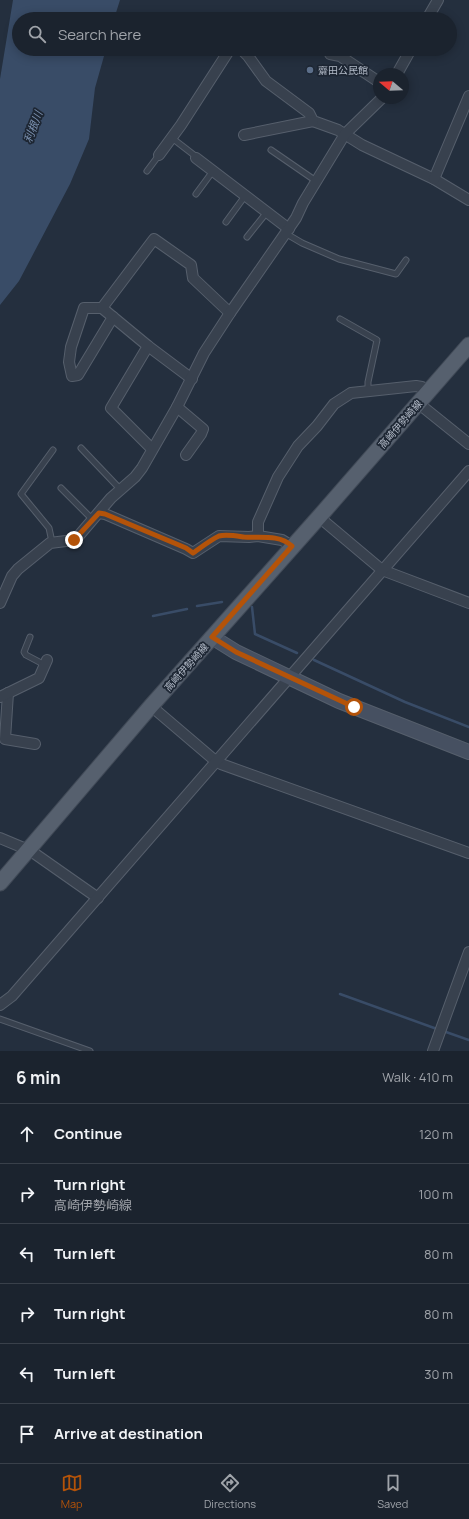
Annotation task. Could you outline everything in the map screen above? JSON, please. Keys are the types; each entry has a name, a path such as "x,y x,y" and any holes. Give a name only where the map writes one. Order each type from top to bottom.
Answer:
{"main road":[{"name":"高崎伊勢崎線","path":"0,883 151,706 469,345"}],"street":[{"path":"431,12 438,0"},
{"path":"159,155 172,138 225,56"},
{"path":"248,56 266,81 309,113 314,121"},
{"path":"340,56 373,78"},
{"path":"400,68 407,56"},
{"path":"434,179 469,96"},
{"path":"0,601 15,572 52,542 74,540 96,517 111,498 135,477 178,407 204,352 296,218 345,134 376,104"},
{"path":"244,135 314,121 338,130 362,145 434,179 469,200"},
{"path":"196,158 267,212 287,231"},
{"path":"102,308 154,239 191,265 193,278 230,313"},
{"path":"113,317 78,375 72,376 69,362 72,346 84,308 102,308 113,317 148,346 192,379"},
{"path":"148,346 111,408 152,449"},
{"path":"258,536 258,522 278,478 298,446 317,426 334,404 351,393 416,386 429,390"},
{"path":"418,403 469,444"},
{"path":"178,407 203,429 186,455"},
{"path":"0,1005 12,996 288,677 469,471"},
{"path":"96,517 105,514 186,548 193,553 219,536 258,536 282,540 292,546"},
{"path":"319,517 382,570 468,600"},
{"path":"212,637 236,652 354,707 469,752"},
{"path":"35,744 5,739 4,695 39,678 46,663"},
{"path":"151,706 215,761 221,764 469,853"},
{"path":"0,838 28,850 98,898"},
{"path":"433,1051 469,952"}],"lane":[{"path":"172,138 194,154 196,158"},
{"path":"271,150 316,182"},
{"path":"147,171 159,155"},
{"path":"196,194 213,171"},
{"path":"226,222 245,196"},
{"path":"247,238 267,212"},
{"path":"287,231 302,243 339,259 396,274 406,260"},
{"path":"340,319 377,340 368,382 368,391"},
{"path":"81,448 121,490"},
{"path":"52,542 49,528 21,494 53,450"},
{"path":"61,488 96,517"},
{"path":"30,637 24,652 26,655 46,663"},
{"path":"0,1019 90,1051"}],"water":[{"name":"利根川","path":"13,0 120,0 116,12 12,12 12,56 104,56 95,88 89,139 70,184 19,281 0,305 0,79"}],"waterway":[{"path":"197,606 222,602"},
{"path":"252,607 255,634 297,653"},
{"path":"153,616 187,609"},
{"path":"314,660 405,702 469,727"},
{"path":"340,994 437,1029"},
{"path":"446,1032 469,1040"}],"place":[{"name":"齋田公民館","path":"310,70"}],"route":[{"path":"74,540 99,513 105,514 186,548 193,553 219,536 258,536 282,540 288,543 292,546 212,637 236,652 354,707"}]}
